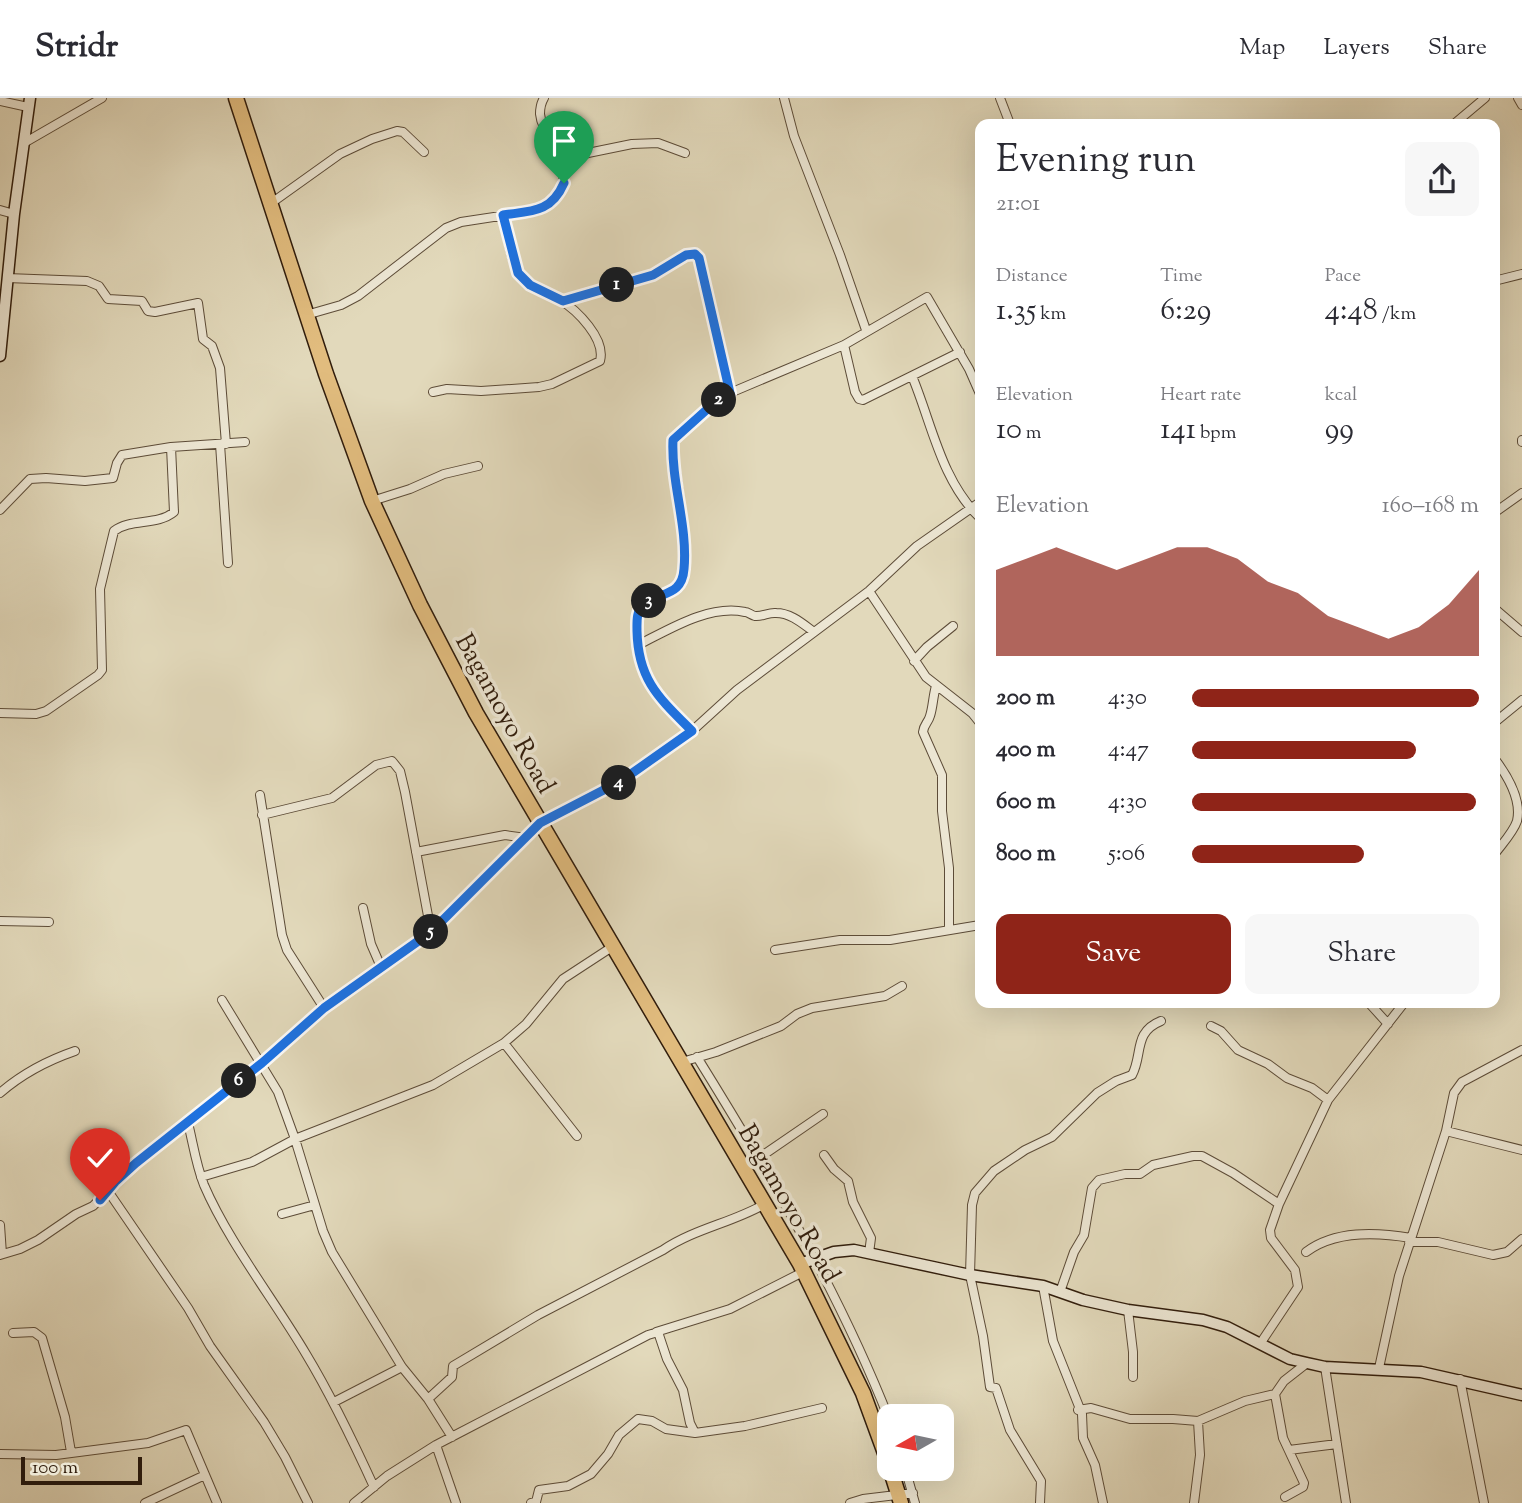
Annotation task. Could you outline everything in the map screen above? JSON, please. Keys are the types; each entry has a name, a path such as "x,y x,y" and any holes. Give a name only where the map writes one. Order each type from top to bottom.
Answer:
{"highway":[{"name":"Bagamoyo Road","path":"236,98 306,315 372,501 439,645 540,823 615,946 690,1060 763,1205 836,1320 877,1431"},
{"name":"Bagamoyo Road","path":"897,1481 904,1497"}],"street":[{"path":"24,143 103,98"},
{"path":"306,315 358,296 446,228 461,222 539,210 546,206 559,194 564,183 564,170 556,146 542,121 540,113 544,98"},
{"path":"784,98 794,136 866,330"},
{"path":"1000,98 1008,119"},
{"path":"1518,98 1522,105"},
{"path":"1460,119 1482,99"},
{"path":"0,101 29,103 14,214 0,356"},
{"path":"270,204 340,154 372,139 397,131 403,132 424,152"},
{"path":"564,170 577,158 588,153 632,144 658,143 685,153"},
{"path":"0,210 14,214"},
{"path":"433,392 447,389 481,391 538,387 552,384 600,361 602,356 597,338 588,325 563,301 530,285 518,273 503,215"},
{"path":"563,301 653,275 686,255 697,255 730,393"},
{"path":"1500,280 1522,274"},
{"path":"7,278 87,281 102,288 108,299 142,301 148,311 155,312 200,304 203,339 215,351 220,368 228,563"},
{"path":"692,731 671,710 648,680 643,671 638,645 639,609 676,588 683,578 684,556 673,440 713,404 730,393 844,345 927,297 960,352 975,384"},
{"path":"844,345 859,399 876,395 960,352"},
{"path":"912,376 945,466 975,513"},
{"path":"0,510 30,480 85,481 113,478 122,455 171,447 245,442"},
{"path":"0,713 36,714 46,711 102,670 100,589 114,531 122,526 154,520 174,512 171,447"},
{"path":"372,501 410,489 444,474 478,466"},
{"path":"1500,509 1522,493"},
{"path":"0,1225 1,1255 38,1240 76,1214 93,1206 136,1163 262,1063 324,1008 431,932 540,823 621,781 692,731 737,690 869,591 917,546 975,506"},
{"path":"869,591 914,661 936,686 964,706 975,718"},
{"path":"638,645 682,622 716,612 744,611 755,616 775,612 793,617 814,632"},
{"path":"1500,613 1522,632"},
{"path":"914,661 953,626"},
{"path":"936,686 931,700 931,715 924,724 923,732 942,775 942,811 949,868 949,929"},
{"path":"1500,718 1522,700"},
{"path":"262,815 332,798 376,765 392,761 400,771 405,792 431,932"},
{"path":"1500,766 1509,778 1517,798 1519,824 1500,848"},
{"path":"260,795 282,935 288,950 324,1008"},
{"path":"416,852 505,835 526,838"},
{"path":"363,908 371,944 381,967"},
{"path":"0,921 49,922"},
{"path":"775,950 840,940 890,940 975,926"},
{"path":"201,1177 252,1162 295,1139 433,1085 504,1043 526,1024 563,979 615,946"},
{"path":"883,1404 867,1366 836,1320 814,1258 758,1158 690,1060 780,1027 797,1014 885,996 902,986"},
{"path":"222,1000 278,1092 332,1252 402,1367 428,1399 452,1437"},
{"path":"1373,1008 1388,1024"},
{"path":"1260,1344 1298,1287 1295,1270 1271,1238 1270,1230 1279,1204 1328,1100 1400,1008"},
{"path":"1040,1503 1041,1481 1010,1430 996,1388 990,1387 984,1336 970,1275 972,1205 975,1193 981,1183 1003,1164 1052,1136 1105,1087 1132,1075 1143,1037 1161,1021"},
{"path":"1212,1026 1221,1031 1238,1050 1268,1064 1287,1078 1312,1088 1328,1100"},
{"path":"504,1043 578,1136"},
{"path":"1379,1368 1399,1276 1446,1131 1454,1093 1462,1082 1522,1050"},
{"path":"0,1093 42,1063 75,1051"},
{"path":"758,1158 823,1114"},
{"path":"188,1123 201,1177 239,1248 307,1354 334,1402 374,1487"},
{"path":"1446,1131 1522,1150"},
{"path":"824,1155 834,1170 848,1181 853,1202 872,1238 869,1253"},
{"path":"1060,1292 1074,1252 1084,1235 1092,1188 1099,1180 1125,1174 1140,1174 1153,1165 1202,1156 1233,1172 1279,1204"},
{"path":"108,1191 188,1308 210,1346 264,1422 308,1503"},
{"path":"282,1214 315,1205"},
{"path":"428,1399 452,1377 453,1366 538,1315 663,1250 682,1237 733,1220 763,1205"},
{"path":"1306,1252 1316,1244 1332,1239 1373,1234 1438,1242 1493,1255 1507,1252 1522,1239"},
{"path":"354,1503 436,1445 656,1332 730,1309 814,1258 854,1250 970,1275 1043,1286 1083,1300 1128,1310 1203,1320 1227,1327 1290,1359 1325,1367 1421,1372 1522,1395"},
{"path":"1043,1286 1053,1341 1078,1410 1082,1414 1083,1438 1095,1465 1103,1503"},
{"path":"1128,1310 1133,1377"},
{"path":"13,1332 34,1332 42,1338 65,1417 71,1452"},
{"path":"656,1332 660,1334 667,1359 683,1391 695,1433"},
{"path":"1285,1497 1303,1487 1304,1483 1281,1430 1276,1394 1284,1381 1307,1363"},
{"path":"334,1402 402,1367"},
{"path":"1325,1367 1346,1503"},
{"path":"1460,1379 1484,1503"},
{"path":"1078,1410 1091,1408 1130,1419 1198,1421 1245,1401 1276,1394"},
{"path":"531,1503 536,1502 539,1490 568,1486 591,1474 608,1454 619,1435 638,1419 652,1421 666,1429 695,1433 745,1426 822,1408"},
{"path":"1194,1503 1200,1455 1198,1421"},
{"path":"0,1454 56,1455 148,1443 186,1430 217,1503"},
{"path":"1289,1450 1337,1444"},
{"path":"436,1445 456,1503"},
{"path":"145,1503 205,1475"},
{"path":"850,1503 863,1499 904,1497 915,1503"}],"route":[{"path":"100,1200 136,1163 262,1063 324,1008 431,932 540,823 621,781 692,731 656,692 643,671 639,659 637,615 639,609 676,588 683,578 684,556 675,474 674,437 730,393 709,300 699,258 695,254 686,255 653,275 563,301 530,285 518,273 503,215 539,210 559,194 564,183"}]}
